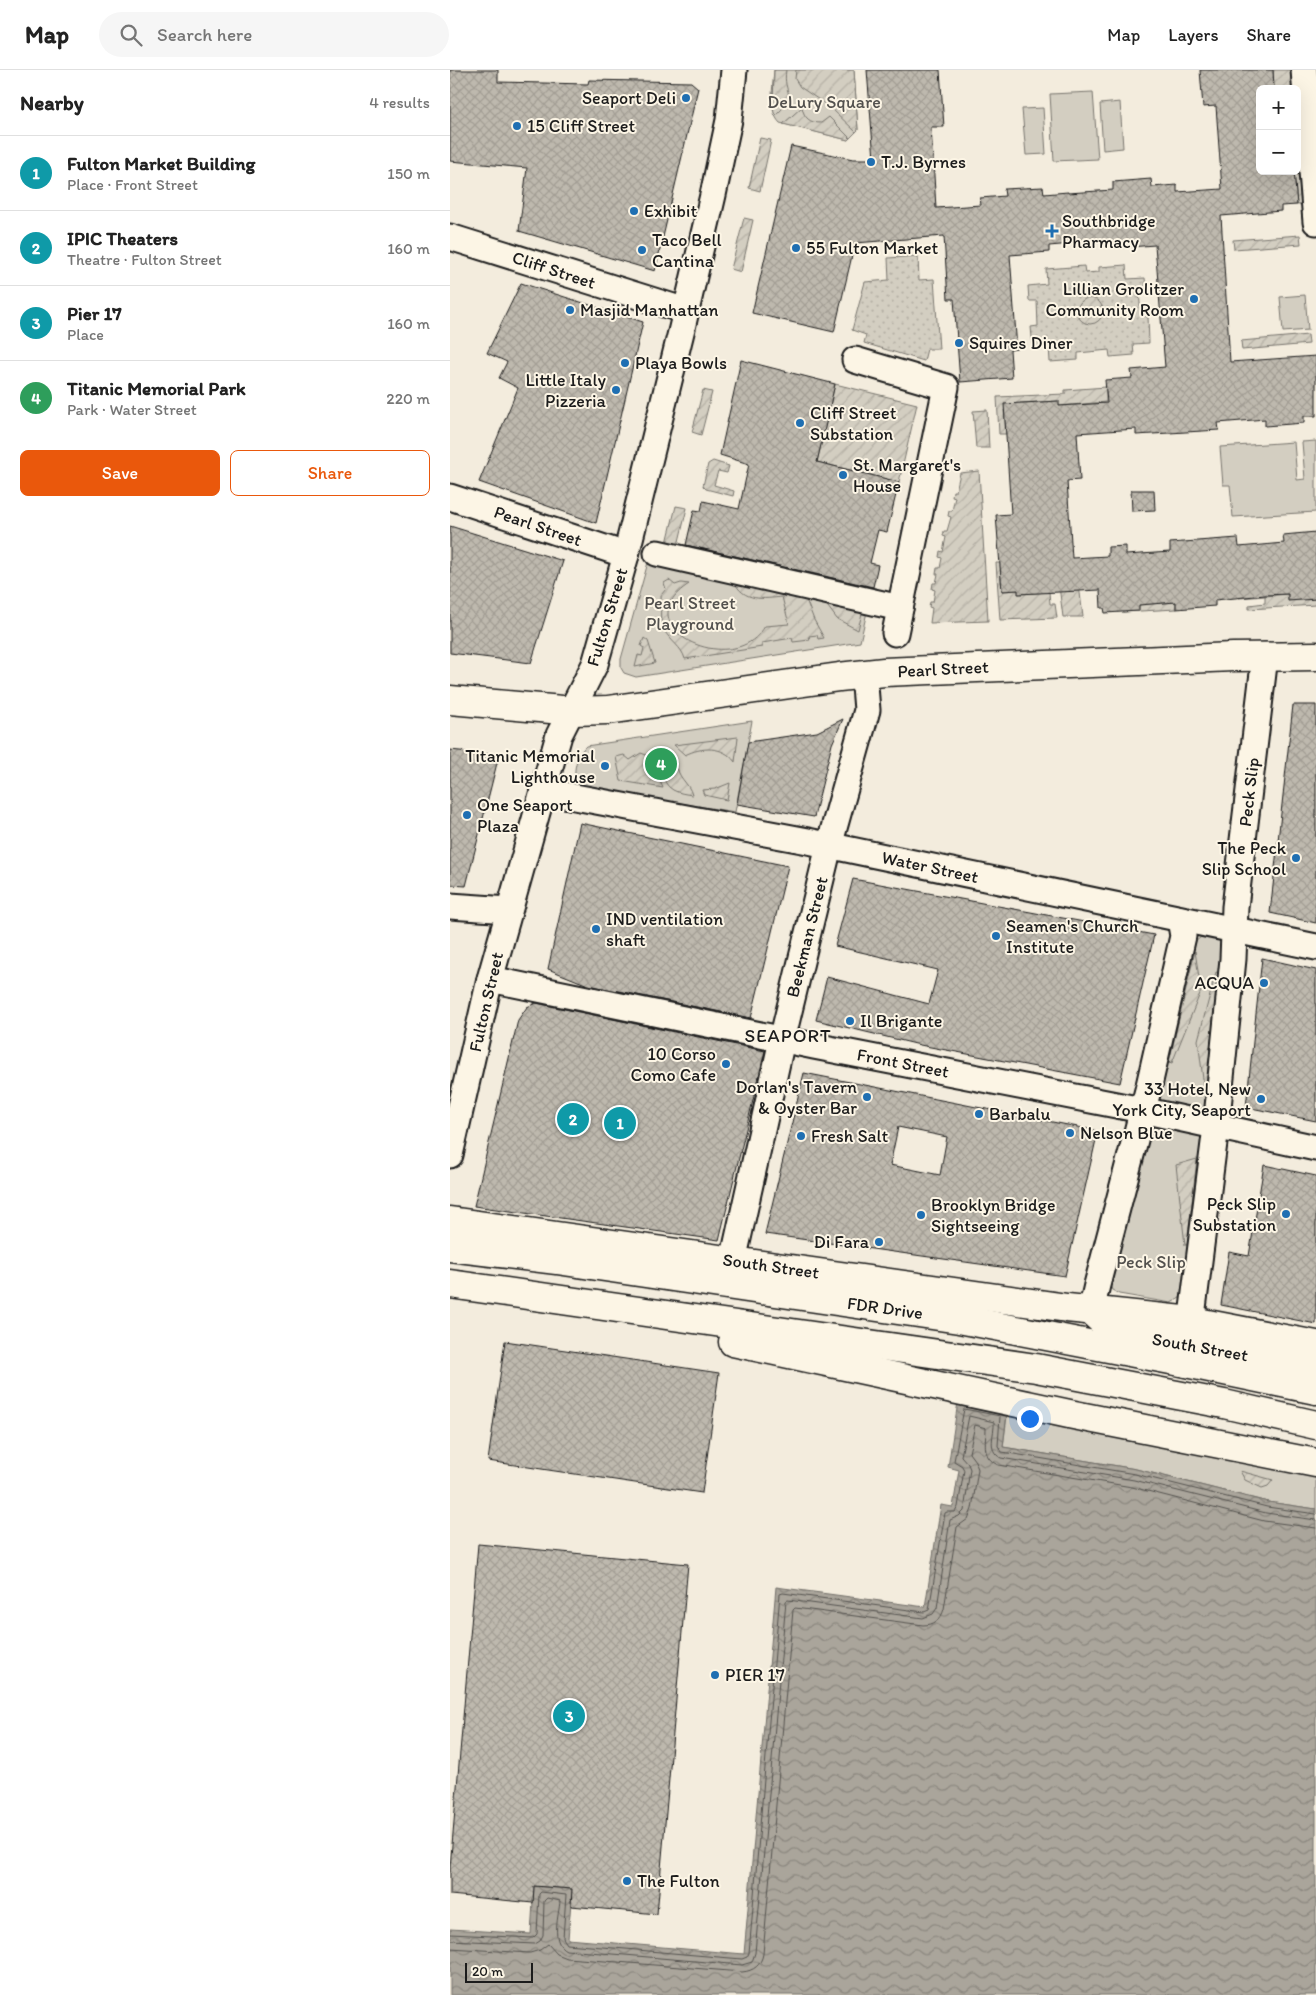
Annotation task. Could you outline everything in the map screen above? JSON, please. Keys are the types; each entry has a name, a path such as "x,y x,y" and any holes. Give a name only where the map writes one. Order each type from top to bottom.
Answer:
{"main road":[{"name":"Pearl Street","path":"573,711 608,710 864,674 932,669 1265,656 1316,656"},
{"path":"450,700 573,711"},
{"name":"South Street","path":"450,1221 1092,1311 1190,1333 1316,1368"},
{"name":"FDR Drive","path":"450,1247 557,1260 959,1319 1316,1390"},
{"path":"450,1284 1036,1368 1224,1404 1316,1425"},
{"path":"524,1294 632,1325 754,1346 1074,1415 1316,1463"},
{"path":"959,1319 1078,1331 1316,1368"},
{"name":"South Street","path":"1190,1333 1316,1345"}],"street":[{"name":"Fulton Street","path":"450,1155 490,979 559,736 595,664 626,555 686,311 729,120 734,70"},
{"path":"1304,70 1316,222"},
{"name":"Cliff Street","path":"450,237 686,311"},
{"path":"855,360 946,386 895,633"},
{"name":"Pearl Street","path":"450,497 626,555"},
{"path":"657,553 900,608"},
{"name":"Peck Slip","path":"1190,1333 1216,1127 1235,907 1265,656"},
{"name":"Beekman Street","path":"733,1261 782,1040 829,846 867,710 864,674"},
{"name":"Water Street","path":"543,791 829,846 1316,946"},
{"path":"450,906 509,910"},
{"path":"1092,1311 1183,936 1180,919"},
{"name":"Front Street","path":"490,979 782,1040 1142,1110 1316,1148"}],"green space":[{"name":"DeLury Square","path":"774,70 854,70 858,130 848,140 780,123 776,118 773,105"},
{"path":"774,70 786,70 785,78 788,94 787,103 775,116 773,109"},
{"path":"796,70 854,70 858,130 856,132 831,108 800,87 795,79"},
{"path":"1273,70 1295,70 1296,85 1274,85"},
{"path":"1093,92 1098,159 1054,161 1050,94"},
{"path":"1120,102 1123,148 1103,150 1100,104"},
{"path":"802,107 804,114 811,121 821,123 829,117 850,138 848,140 783,124"},
{"path":"1043,108 1046,154 1026,155 1022,109"},
{"path":"760,138 771,140 760,191 749,188"},
{"path":"1301,162 1305,204 1297,205 1294,175 1301,175"},
{"path":"744,218 753,220 741,272 731,269"},
{"path":"1300,235 1301,244 1234,249 1233,240"},
{"path":"918,256 919,280 934,279 939,349 927,349 924,361 864,343 866,335 852,330 865,282 889,280 888,258"},
{"path":"1126,265 1127,279 1145,278 1146,290 1139,291 1141,316 1148,316 1149,343 1133,344 1134,355 1110,357 1109,350 1078,353 1078,360 1050,362 1049,346 1033,348 1031,327 1038,326 1037,301 1029,301 1028,286 1047,284 1046,269 1084,266 1085,273 1099,272 1099,267"},
{"path":"1305,295 1308,330 1283,332 1280,297"},
{"path":"1090,298 1099,302 1103,311 1099,320 1090,324 1081,320 1077,311 1081,302"},
{"path":"1308,335 1309,344 1242,350 1241,341"},
{"path":"835,384 917,404 899,482 817,462"},
{"path":"1106,387 1106,402 1059,406 1058,401 1020,403 1019,409 1004,410 1006,434 999,434 997,397 1065,394 1065,390"},
{"path":"703,390 712,392 701,435 692,432"},
{"path":"987,410 989,448 976,448 973,411"},
{"path":"1316,441 1316,512 1233,517 1230,485 1223,485 1220,447 1294,442 1297,480 1305,479 1302,442"},
{"path":"713,461 729,466 727,473 718,471 714,485 734,491 733,496 706,489 703,486 708,464"},
{"path":"979,471 988,621 930,623 932,608 929,607 930,602 933,602 935,590 932,589 933,583 936,583 937,568 940,568 942,558 939,557 940,551 943,552 946,537 943,536 944,531 947,531 951,517 948,516 949,511 952,511 955,497 952,496 953,491 956,491 960,473"},
{"path":"676,506 687,508 676,554 665,551"},
{"name":"Pearl Street Playground","path":"652,548 870,599 860,642 636,677 624,673 621,668 621,659"},
{"path":"996,563 1000,563 1002,591 1018,590 1019,594 1049,592 1050,604 1055,604 1057,618 1000,620"},
{"path":"669,580 675,585 681,583 689,584 672,600 668,616 675,631 690,642 710,648 731,649 750,642 765,626 789,624 782,597 755,598 748,596 738,588 734,581 805,597 814,620 824,638 818,639 817,635 809,636 810,640 793,642 792,638 762,643 762,647 685,659 664,630 661,622 661,595 666,589 664,583"},
{"path":"1264,581 1265,596 1239,598"},
{"path":"1079,585 1083,617 1063,617 1059,586"},
{"path":"1288,594 1288,600 1316,599 1316,605 1249,609 1249,605 1265,603 1265,596"},
{"path":"1176,602 1176,609 1123,612 1123,606"},
{"path":"825,603 862,613 858,630 837,619"},
{"path":"644,638 648,641 655,663 635,667 638,655 642,656 644,648 641,646"},
{"path":"752,721 735,812 582,787 576,778 575,767 579,755 586,746"},
{"path":"738,737 735,762 730,756 718,750 698,750 685,755 674,745"},
{"path":"663,749 677,762 678,772 692,795 675,791 665,783 657,761 651,752"},
{"path":"641,753 649,756 663,788 621,781 616,757 624,755 630,760"},
{"path":"730,783 727,800 704,795 702,790 715,789"},
{"name":"Peck Slip","path":"1202,936 1219,940 1224,956 1185,1286 1180,1298 1171,1303 1119,1294 1112,1290 1109,1283 1194,943"},
{"path":"1195,951 1201,991 1172,1063 1169,1062"},
{"path":"1216,972 1219,973 1206,1087 1204,1087 1198,1040"},
{"path":"1197,1159 1187,1245 1185,1245 1176,1165"},
{"path":"1009,1401 1316,1448 1316,1509 1268,1502 1136,1469 1003,1447"},
{"path":"1240,1471 1273,1480 1268,1486 1262,1488 1245,1480"}],"water":[{"path":"958,1402 1007,1412 1003,1447 1136,1469 1268,1502 1316,1509 1316,1995 450,1995 450,1929 531,1934 534,1886 572,1889 568,1939 744,1954 776,1587 925,1607 941,1505 953,1507 959,1470 948,1467"}],"building":[{"path":"450,70 498,70 498,82 588,84 589,80 691,82 698,88 655,271 519,231 527,168 450,161"},
{"path":"867,70 940,70 944,127 931,127 936,208 981,205 980,198 1005,196 1004,189 1043,187 1044,194 1113,190 1113,182 1151,179 1152,187 1177,185 1177,192 1222,189 1216,106 1203,107 1200,70 1273,70 1274,85 1256,85 1256,175 1294,175 1297,205 1281,206 1281,211 1221,216 1230,362 1316,356 1316,416 1304,416 1304,423 1265,426 1265,419 1218,423 1219,430 1136,435 1136,429 1077,433 1080,480 1067,481 1072,558 1108,556 1108,547 1126,546 1126,555 1170,552 1170,543 1238,538 1239,547 1284,543 1283,535 1316,532 1316,599 1288,601 1288,594 1265,595 1215,600 1215,606 1176,609 1176,602 1139,605 1139,611 1105,613 1104,608 1101,608 1100,590 1018,594 1018,590 1002,591 996,515 1011,514 1004,404 1059,401 1059,406 1107,403 1105,380 1132,378 1131,370 1165,367 1155,245 1116,248 1115,241 1083,243 1049,246 1049,252 1010,255 1017,349 1010,350 1012,378 960,382 954,299 948,299 944,236 855,243 834,332 752,313 791,146 853,159 874,159"},
{"path":"521,283 643,322 596,523 479,482 518,388 499,378 507,362 487,353"},
{"name":"St. Margaret's House","path":"741,360 835,384 817,462 899,482 887,532 878,530 870,563 878,565 873,587 686,545 694,510 701,511 703,501 739,509 749,464 720,455"},
{"path":"1131,490 1154,490 1155,510 1132,511"},
{"path":"450,526 563,561 531,663 450,653"},
{"name":"The Peck Slip School","path":"1293,705 1316,705 1316,923 1270,913"},
{"path":"843,719 832,744 814,817 737,804 748,742 817,732"},
{"name":"One Seaport Plaza","path":"450,750 499,755 466,886 450,885"},
{"path":"580,823 788,866 751,1018 588,985 548,969"},
{"path":"853,879 1154,935 1120,1083 920,1045 816,1020 827,977 929,1004 938,970 835,946"},
{"path":"1262,958 1316,970 1316,1121 1246,1107"},
{"path":"536,1003 765,1051 719,1240 474,1206 518,1020 527,1007"},
{"path":"804,1073 1098,1131 1065,1276 765,1234","holes":["898,1127 947,1137 940,1175 890,1165"]},
{"name":"Peck Slip Substation","path":"1264,1165 1316,1176 1316,1324 1221,1305 1229,1252 1249,1256"},
{"path":"505,1341 719,1373 702,1493 488,1461"},
{"name":"PIER 17","path":"478,1544 688,1564 657,1914 571,1906 572,1889 534,1886 533,1903 450,1895 450,1868"}],"place":[{"name":"Seaport Deli","path":"686,98"},
{"name":"15 Cliff Street","path":"517,126"},
{"name":"T.J. Byrnes","path":"871,162"},
{"name":"Exhibit","path":"634,211"},
{"name":"Southbridge Pharmacy","path":"1052,231"},
{"name":"55 Fulton Market","path":"796,248"},
{"name":"Taco Bell Cantina","path":"642,250"},
{"name":"Lillian Grolitzer Community Room","path":"1194,299"},
{"name":"Masjid Manhattan","path":"570,310"},
{"name":"Squires Diner","path":"959,343"},
{"name":"Playa Bowls","path":"625,363"},
{"name":"Little Italy Pizzeria","path":"616,390"},
{"name":"Cliff Street Substation","path":"800,423"},
{"name":"St. Margaret's House","path":"843,475"},
{"name":"Titanic Memorial Park","path":"661,764"},
{"name":"Titanic Memorial Lighthouse","path":"605,766"},
{"name":"One Seaport Plaza","path":"467,815"},
{"name":"The Peck Slip School","path":"1296,858"},
{"name":"IND ventilation shaft","path":"596,929"},
{"name":"Seamen's Church Institute","path":"996,936"},
{"name":"ACQUA","path":"1264,983"},
{"name":"Il Brigante","path":"850,1021"},
{"name":"10 Corso Como Cafe","path":"726,1064"},
{"name":"Dorlan's Tavern & Oyster Bar","path":"867,1097"},
{"name":"33 Hotel, New York City, Seaport","path":"1261,1099"},
{"name":"Barbalu","path":"979,1114"},
{"name":"IPIC Theaters","path":"573,1119"},
{"name":"Fulton Market Building","path":"620,1123"},
{"name":"Nelson Blue","path":"1070,1133"},
{"name":"Fresh Salt","path":"801,1136"},
{"name":"Peck Slip Substation","path":"1286,1214"},
{"name":"Brooklyn Bridge Sightseeing","path":"921,1215"},
{"name":"Di Fara","path":"879,1242"},
{"name":"PIER 17","path":"715,1675"},
{"name":"Pier 17","path":"569,1716"},
{"name":"The Fulton","path":"627,1881"}],"district":[{"name":"SEAPORT","path":"788,1035"}]}
